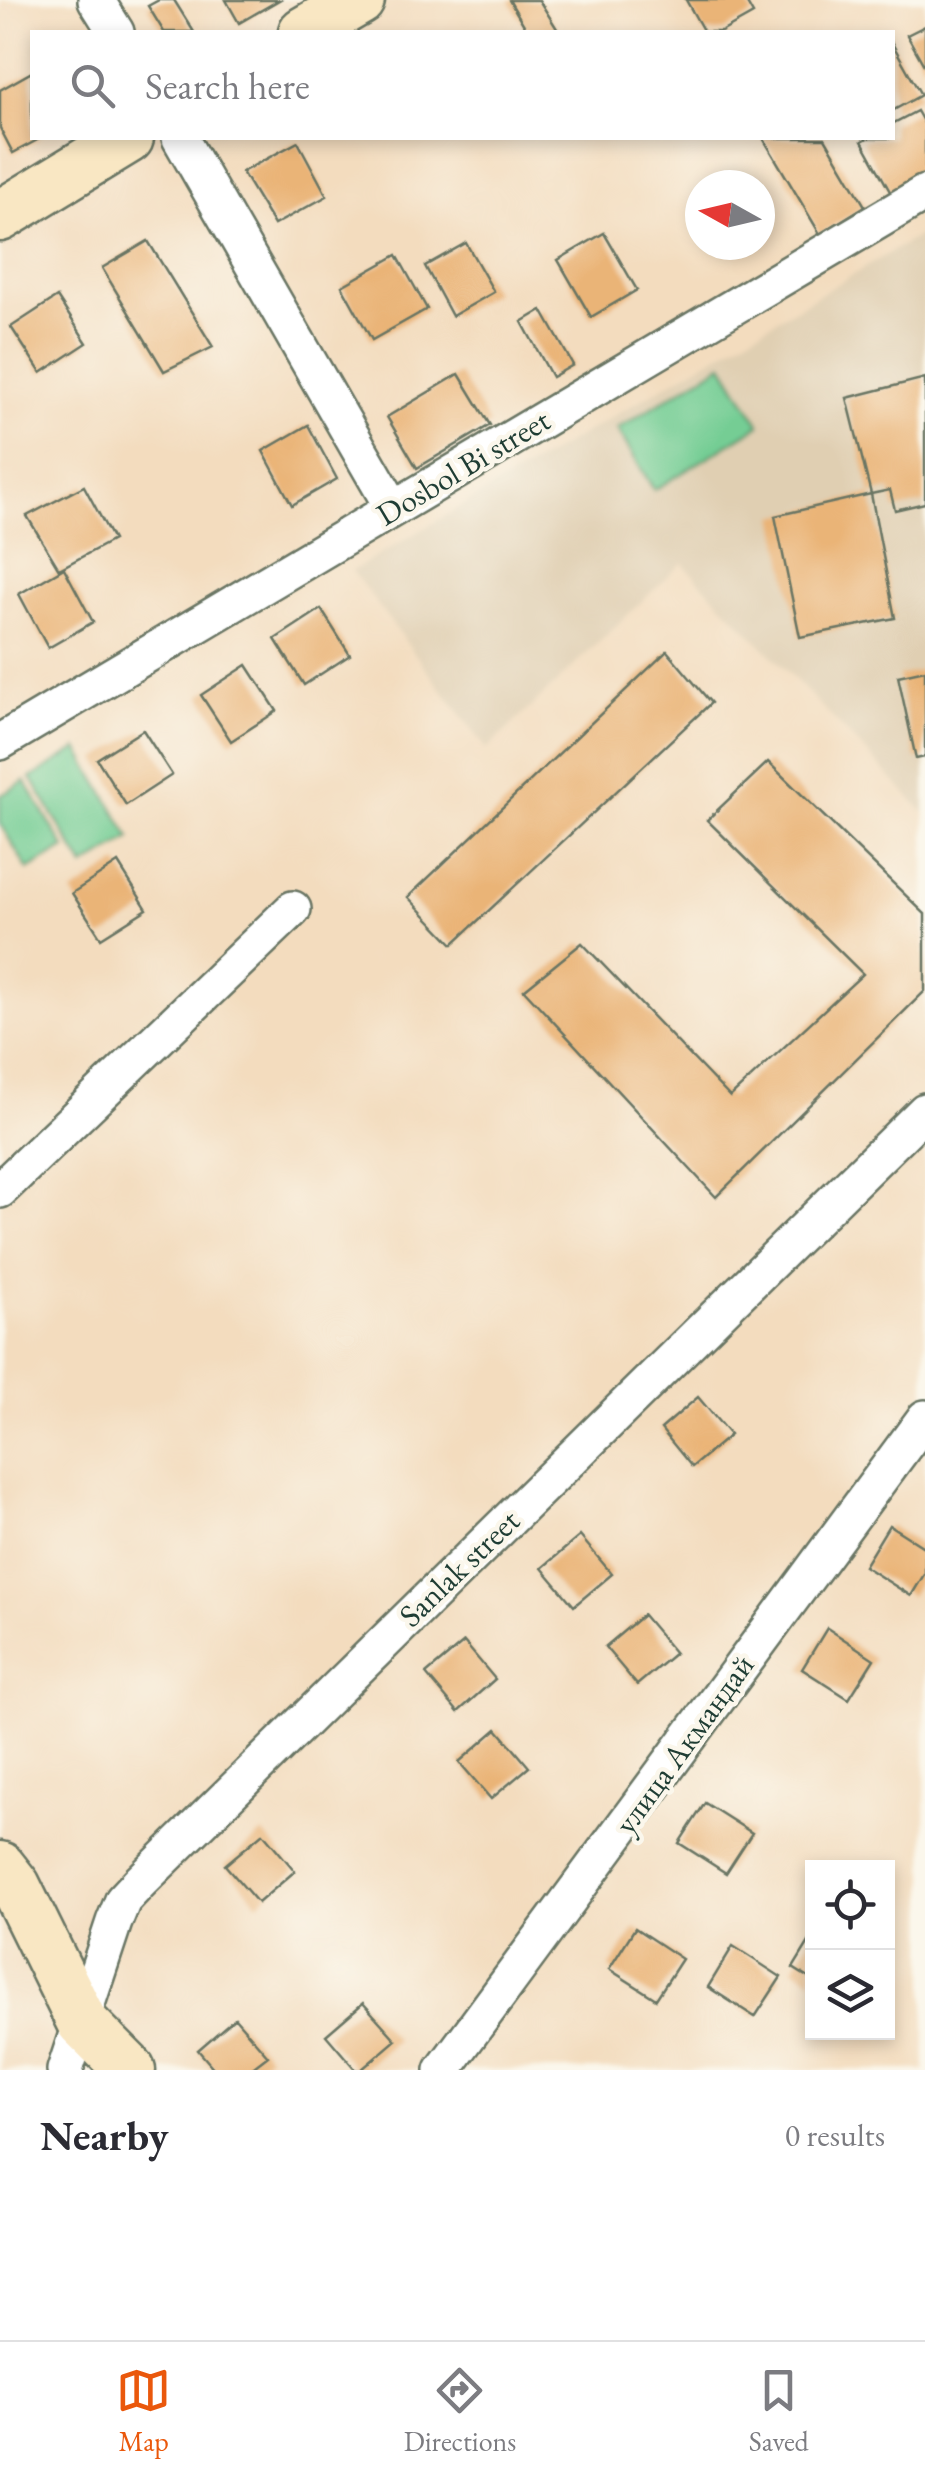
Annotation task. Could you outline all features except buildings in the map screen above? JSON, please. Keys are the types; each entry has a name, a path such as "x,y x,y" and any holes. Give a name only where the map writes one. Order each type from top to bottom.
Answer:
{"street":[{"path":"96,0 115,30"},
{"path":"307,30 359,0"},
{"path":"0,216 125,140"},
{"path":"181,140 394,508"},
{"name":"Dosbol Bi street","path":"0,742 925,193"},
{"path":"0,1190 293,909"},
{"name":"Sanlak street","path":"64,2070 123,1900 925,1111"},
{"name":"улица Акмандай","path":"443,2070 925,1418"},
{"path":"0,1866 15,1886 82,2022 130,2070"}],"shaded area":[{"path":"925,232 925,813 682,563 487,749 352,571"}],"green space":[{"path":"723,364 760,425 654,490 617,429"},
{"path":"78,749 131,838 84,867 31,778"},
{"path":"25,781 65,848 28,870 0,824 0,796"}]}
